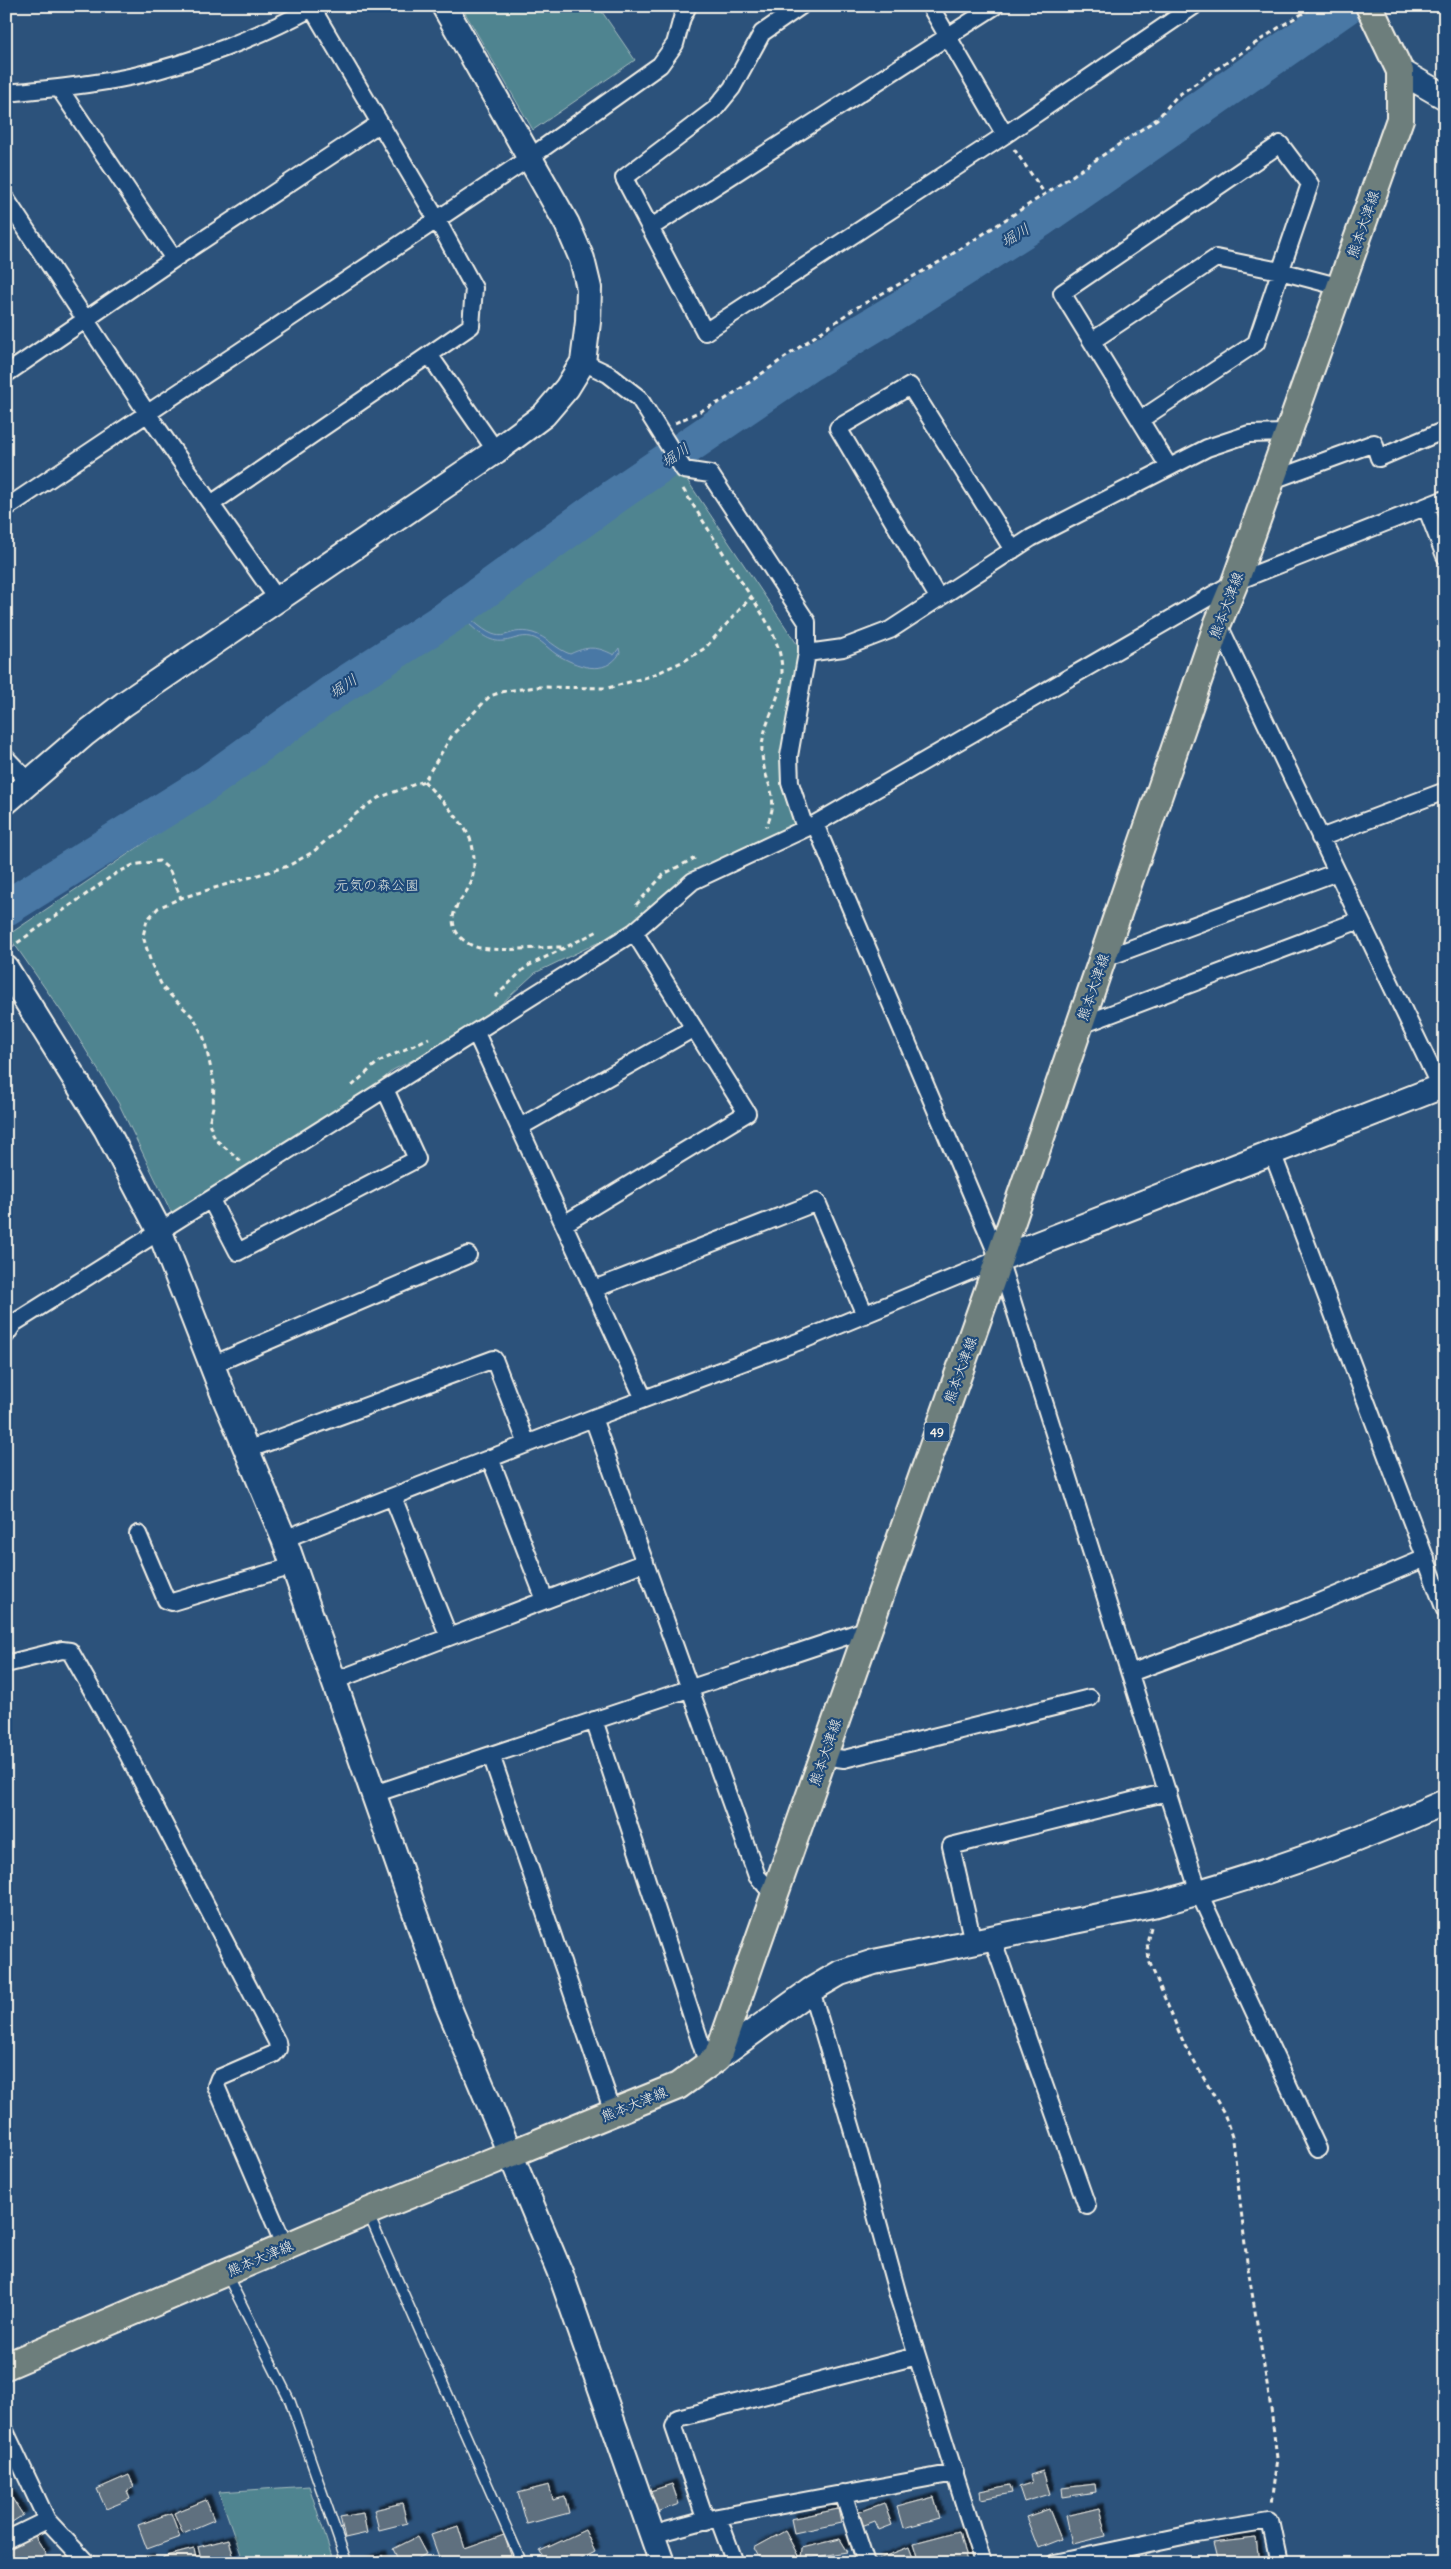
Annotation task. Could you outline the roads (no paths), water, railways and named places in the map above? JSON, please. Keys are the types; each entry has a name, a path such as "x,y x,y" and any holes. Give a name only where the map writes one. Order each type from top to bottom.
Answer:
{"main road":[{"name":"熊本大津線","path":"6,2366 285,2246 678,2086 713,2061 774,1895 1000,1259 1218,622 1235,582 1400,119 1400,71 1370,10"}],"street":[{"path":"6,802 124,704 496,451 544,415 567,388 583,362 588,322 589,288 582,259 567,224 444,6"},
{"path":"6,508 436,218 530,158 660,65 675,44 682,18 688,6"},
{"path":"801,6 762,32 732,88 714,110 624,178 705,332 1004,135 1194,6"},
{"path":"930,6 1004,135"},
{"path":"650,228 995,6"},
{"path":"6,92 59,88 135,76 193,59 285,23 312,8 436,218 474,288 471,326 430,356 211,504"},
{"path":"1400,71 1445,97"},
{"path":"59,88 174,259"},
{"path":"6,374 174,259 380,123"},
{"path":"1140,420 1256,343 1310,184 1280,144 1062,293 1092,341 1140,420 1169,467"},
{"path":"6,199 87,318 147,413 278,600"},
{"path":"1092,341 1216,258 1280,271 1341,287"},
{"path":"430,356 496,451"},
{"path":"583,362 608,374 639,398 684,470 710,474 807,622 807,652 789,756 790,784 1000,1259 1199,1893 1318,2149"},
{"path":"939,600 838,428 910,386 1013,550"},
{"path":"1270,481 1374,443 1379,458 1445,430"},
{"path":"807,652 843,648 890,630 939,600 1013,550 1094,504 1207,448 1249,434 1288,432"},
{"path":"6,1335 14,1323 634,932 693,881 810,826 1235,582 1445,499"},
{"path":"1426,507 1445,556"},
{"path":"284,1539 593,1418 803,1340 1000,1259 1272,1152 1443,1090 1320,838 1218,622"},
{"path":"6,758 29,782"},
{"path":"1320,838 1445,791"},
{"path":"1103,959 1337,872"},
{"path":"1080,1026 1360,920"},
{"path":"564,1224 747,1113 634,932"},
{"path":"6,968 106,1129 160,1232 246,1450 284,1539 447,2003 561,2275 662,2563"},
{"path":"520,1127 694,1028"},
{"path":"476,1032 644,1399"},
{"path":"211,1200 238,1252 417,1159 386,1089"},
{"path":"1272,1152 1445,1610"},
{"path":"594,1289 817,1202 865,1315"},
{"path":"212,1365 468,1255"},
{"path":"246,1450 494,1359 527,1444"},
{"path":"593,1418 757,1876 774,1895"},
{"path":"490,1458 545,1600"},
{"path":"393,1497 449,1636"},
{"path":"138,1534 166,1600 172,1602 293,1566"},
{"path":"1130,1673 1301,1610 1426,1558"},
{"path":"334,1681 645,1562"},
{"path":"374,1794 868,1628"},
{"path":"6,1664 62,1650 70,1651 123,1745 277,2042 278,2048 274,2054 220,2078 216,2086 285,2246"},
{"path":"823,1756 844,1759 1090,1698"},
{"path":"594,1720 713,2061 811,1990 840,1973 874,1962 1157,1904 1199,1893 1411,1818 1445,1802"},
{"path":"491,1755 613,2112"},
{"path":"1087,2206 982,1940 951,1846 1168,1792"},
{"path":"811,1990 899,2299 984,2563"},
{"path":"735,2563 712,2519 674,2427 678,2418 917,2356"},
{"path":"6,2433 47,2520 87,2563"},
{"path":"652,2535 712,2519 955,2473"},
{"path":"842,2493 866,2563"},
{"path":"6,2540 47,2520"},
{"path":"1055,2563 1197,2533 1270,2521 1279,2563"}],"lane":[{"path":"367,2212 522,2563"},
{"path":"225,2272 290,2402 347,2563"}],"water":[{"path":"472,620 483,629 499,636 523,631 533,633 570,654 587,648 602,650 614,655 619,648 620,653 614,661 606,665 598,667 581,666 556,654 535,638 520,637 504,641 489,639 468,623"}],"waterway":[{"name":"堀川","path":"6,908 207,783 337,689 447,618 615,496 810,363 908,304 1041,219 1347,6"}],"park label":[{"name":"元気の森公園","path":"377,885"}]}
